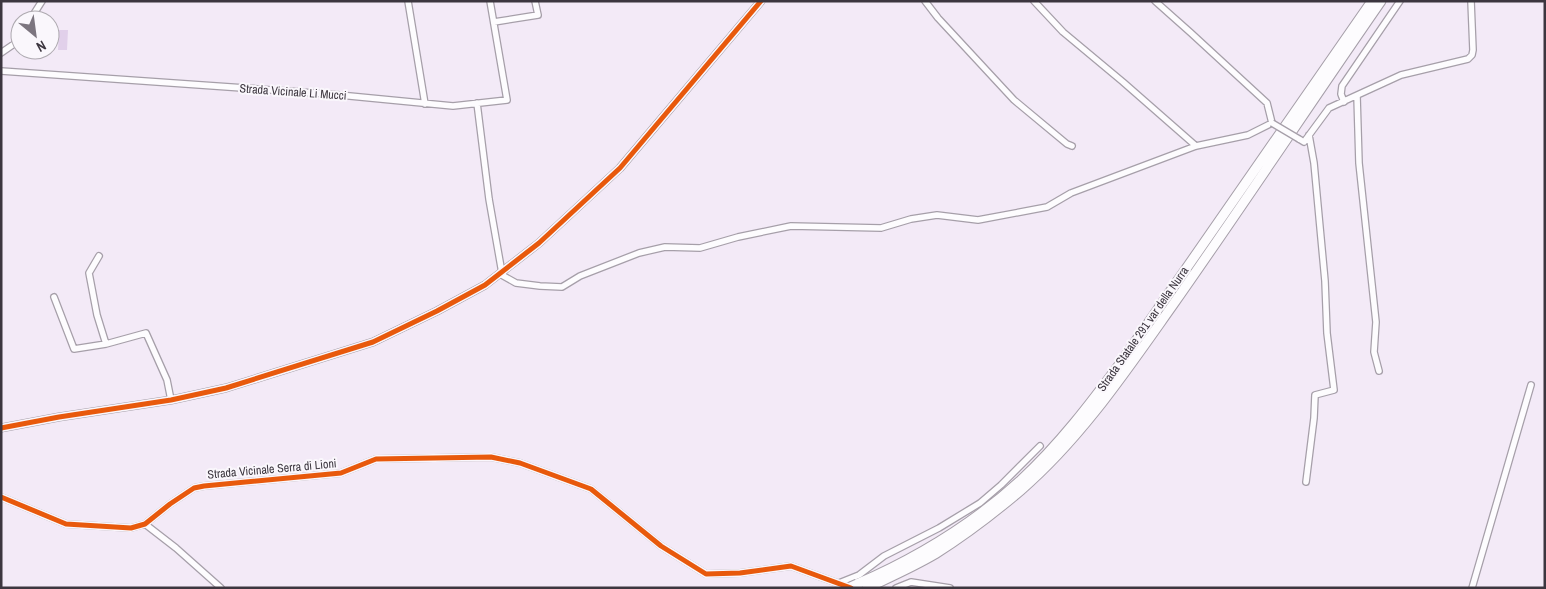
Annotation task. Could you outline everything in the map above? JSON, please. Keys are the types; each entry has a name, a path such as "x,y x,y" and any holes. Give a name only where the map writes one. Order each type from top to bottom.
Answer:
{"highway":[{"name":"Strada Statale 291 var della Nurra","path":"849,586 901,564 934,545 974,517 1022,479 1068,430 1084,412 1122,361 1372,1"},
{"name":"Strada Statale 291 var della Nurra","path":"867,588 934,554 980,523 1022,489 1081,429 1129,366 1234,218 1381,1"}],"street":[{"path":"408,1 425,104"},
{"name":"Strada Vicinale Li Mucci","path":"1,72 329,94 453,106 507,100 490,1"},
{"path":"494,22 538,15 535,1"},
{"path":"1,428 58,417 171,400 226,388 373,342 485,285 539,243 620,168 761,1"},
{"path":"925,1 938,18 1014,100 1067,144 1072,146"},
{"path":"1034,1 1063,32 1196,146"},
{"path":"1154,1 1194,35 1267,103 1272,123 1304,142 1330,108 1401,75 1468,59 1472,55 1473,50 1471,1"},
{"path":"1344,102 1341,94 1342,86 1400,1"},
{"path":"1357,96 1359,163 1376,322 1374,352 1378,371"},
{"path":"477,103 501,274"},
{"path":"501,274 516,283 562,287 580,276 639,253 665,247 700,248 738,237 791,226 881,228 911,219 937,216 978,220 1047,207 1071,192 1196,146 1248,135 1272,123"},
{"path":"1306,482 1315,395 1334,390 1327,333 1314,163 1309,135"},
{"path":"99,256 89,273 97,315 106,344"},
{"path":"54,296 72,349 106,344 146,333 167,380 171,400"},
{"path":"1472,588 1531,385"},
{"path":"849,586 859,575 884,556 939,528 980,503 1040,446"},
{"name":"Strada Vicinale Serra di Lioni","path":"145,524 194,488 204,486 341,474 376,459 491,457 520,463 591,489 661,546 706,574 740,573 790,566 849,586"},
{"path":"1,497 66,524 131,528 145,524 176,548 221,588"},
{"path":"896,588 911,582 950,588"}],"shaded area":[{"path":"60,30 68,30 67,50 60,50"}],"cycle path":[{"path":"1,428 171,400 226,388 373,342 485,285 539,243 620,168 761,1"},
{"path":"1,497 66,524 131,528 145,524 194,488 204,486 341,473 376,459 491,457 520,463 591,489 661,546 706,574 740,573 791,566 851,588"}]}
